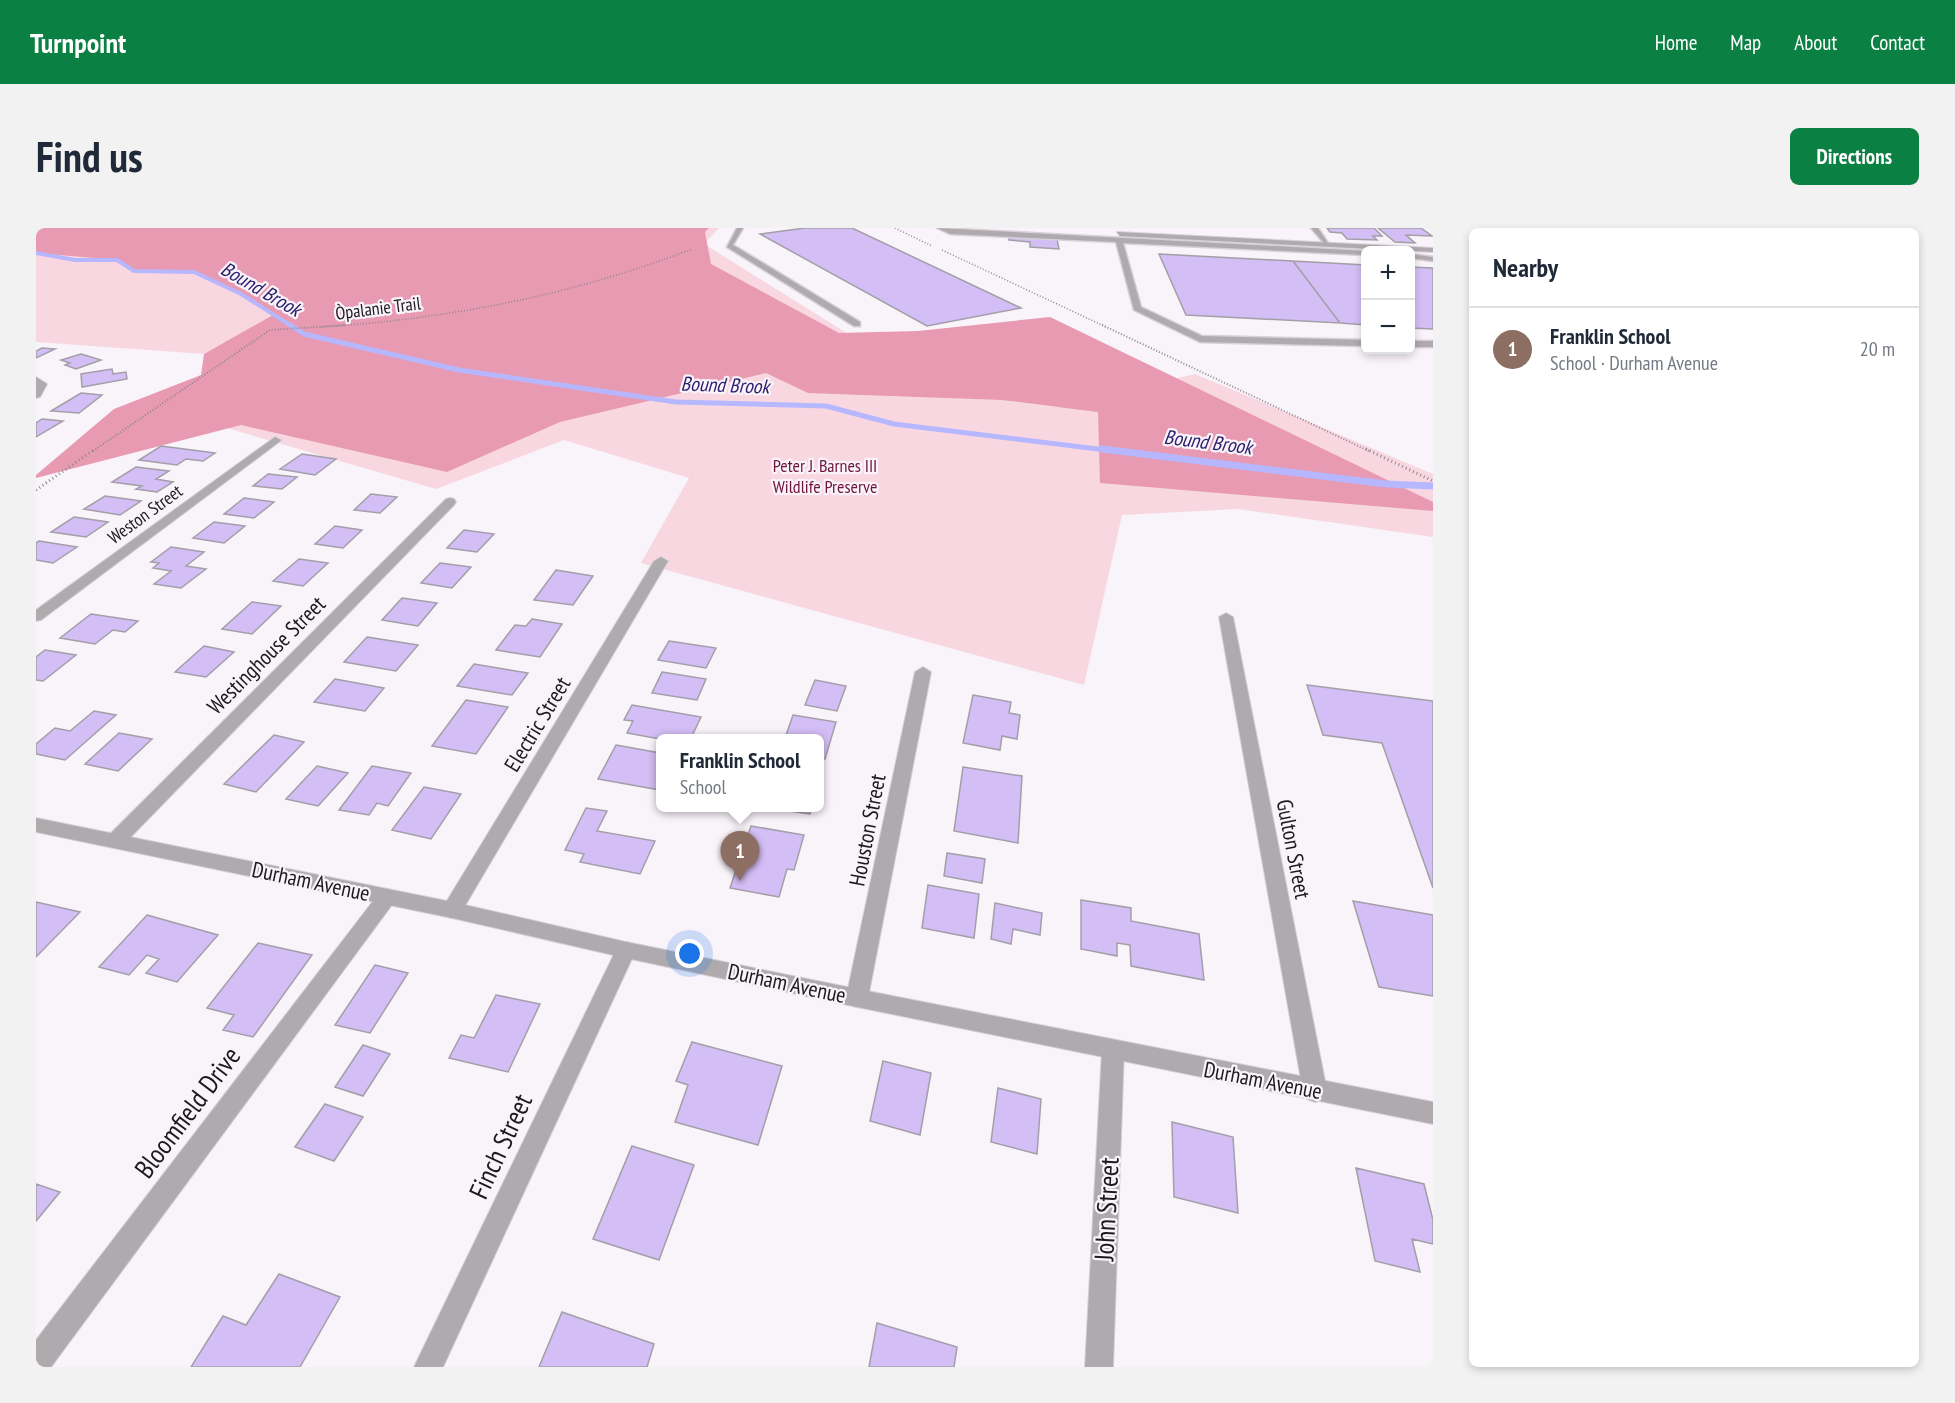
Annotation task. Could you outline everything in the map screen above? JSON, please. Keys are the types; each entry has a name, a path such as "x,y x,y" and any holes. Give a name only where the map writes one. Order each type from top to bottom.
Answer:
{"street":[{"path":"1119,237 1361,247"},
{"path":"1415,250 1433,250"},
{"path":"36,380 42,384 36,395"},
{"name":"Weston Street","path":"36,617 275,441"},
{"name":"Westinghouse Street","path":"115,841 450,502"},
{"name":"Electric Street","path":"452,910 661,561"},
{"name":"Gulton Street","path":"1226,617 1316,1091"},
{"name":"Houston Street","path":"857,998 923,672"},
{"name":"Durham Avenue","path":"36,825 452,910 626,950 857,998 1433,1113"},
{"name":"Bloomfield Drive","path":"36,1363 387,897"},
{"name":"Finch Street","path":"428,1367 626,950"},
{"name":"John Street","path":"1099,1367 1113,1050"}],"lane":[{"path":"740,228 729,246 857,324"},
{"path":"940,228 950,232 1119,237"},
{"path":"1314,228 1326,242"},
{"path":"1012,229 1361,253"},
{"path":"1119,237 1137,308 1200,339 1361,343"},
{"path":"1415,257 1433,259"},
{"path":"1415,344 1433,344"}],"path":[{"path":"895,228 1433,481"},
{"name":"Òpalanie Trail","path":"36,490 270,330 370,324 511,302 606,279 643,268 692,249"}],"green space":[{"name":"Peter J. Barnes III Wildlife Preserve","path":"36,228 719,228 704,244 951,398 1001,400 1056,407 1195,374 1433,474 1433,537 1238,509 1122,515 1084,685 641,563 689,478 564,440 436,489 220,426 208,351 204,354 36,342"}],"shaded area":[{"path":"36,228 709,228 705,232 711,264 839,333 918,331 1050,317 1433,502 1433,511 1100,483 1098,412 1001,400 808,393 766,373 560,422 447,472 241,425 36,478 36,475 114,409 201,375 204,354 273,315 241,294 194,272 134,271 117,260 36,253"}],"building":[{"path":"805,228 852,228 1021,308 927,326 760,234"},
{"path":"1327,228 1374,228 1382,236 1373,236 1377,240 1347,239 1342,233 1330,232"},
{"path":"1378,228 1421,228 1432,236 1406,235 1415,243 1395,242"},
{"path":"1009,236 1057,239 1059,249 1030,247 1030,242 1009,240"},
{"path":"1159,254 1293,261 1340,323 1186,315"},
{"path":"1293,261 1361,265 1361,325 1340,323"},
{"path":"1415,267 1433,268 1433,329 1415,328"},
{"path":"42,348 55,349 36,358 36,351"},
{"path":"81,354 101,360 76,369 65,365 70,363 61,360"},
{"path":"112,369 113,374 126,372 127,379 82,387 81,374"},
{"path":"81,393 102,395 79,413 51,411"},
{"path":"42,419 63,421 36,437 36,423"},
{"path":"161,446 215,453 203,461 186,459 177,465 139,460"},
{"path":"302,454 336,459 315,475 280,469"},
{"path":"136,467 169,471 156,479 173,482 157,492 136,489 142,486 112,482"},
{"path":"268,474 297,477 282,489 253,486"},
{"path":"371,494 397,497 380,513 354,510"},
{"path":"105,496 141,501 120,515 84,509"},
{"path":"244,498 274,502 254,518 224,514"},
{"path":"74,517 108,522 86,537 51,532"},
{"path":"214,522 245,526 224,543 193,538"},
{"path":"335,526 362,530 343,548 315,544"},
{"path":"464,530 494,534 477,552 447,548"},
{"path":"39,541 77,547 53,563 36,560 36,543"},
{"path":"171,547 204,552 186,566 206,569 181,588 154,584 171,571 153,568 159,563 151,562"},
{"path":"299,559 328,563 303,586 273,581"},
{"path":"440,563 471,567 452,588 421,583"},
{"path":"556,570 593,576 573,605 534,600"},
{"path":"402,598 437,603 418,626 382,620"},
{"path":"252,602 281,606 252,634 222,629"},
{"path":"91,614 138,621 125,632 113,630 95,644 60,638"},
{"path":"532,619 562,624 540,657 496,650 515,625 526,626"},
{"path":"367,637 418,645 396,671 344,662"},
{"path":"669,641 716,648 706,668 658,660"},
{"path":"204,646 234,652 206,677 175,672"},
{"path":"45,650 76,655 43,681 36,680 36,657"},
{"path":"474,664 528,673 512,695 457,686"},
{"path":"662,672 706,679 697,700 652,693"},
{"path":"335,679 384,688 365,711 314,702"},
{"path":"815,680 846,686 837,711 805,705"},
{"path":"1307,685 1433,701 1433,888 1382,743 1323,735"},
{"path":"973,695 1011,702 1009,713 1020,715 1017,739 1002,736 1000,750 963,743"},
{"path":"466,700 508,707 476,754 432,746"},
{"path":"632,705 701,717 693,734 656,734 656,738 627,733 633,721 624,720"},
{"path":"94,711 116,715 65,760 36,754 36,744 55,728 70,731"},
{"path":"793,715 836,722 825,759 824,734 786,734"},
{"path":"119,733 152,739 118,771 85,764"},
{"path":"274,735 304,742 256,792 224,784"},
{"path":"616,745 656,752 656,789 598,779"},
{"path":"317,766 348,773 318,806 286,799"},
{"path":"372,766 411,773 388,806 377,803 369,815 339,810"},
{"path":"963,767 1022,776 1018,843 954,831"},
{"path":"424,787 461,794 431,839 392,830"},
{"path":"586,808 607,811 597,831 655,841 640,874 580,862 584,854 565,850"},
{"path":"751,826 804,835 794,870 787,869 779,897 730,888"},
{"path":"947,853 985,859 982,883 944,876"},
{"path":"928,885 979,894 974,938 922,928"},
{"path":"1081,900 1131,908 1131,921 1199,934 1204,980 1131,966 1130,945 1117,943 1117,956 1081,949"},
{"path":"1353,901 1433,915 1433,996 1379,987"},
{"path":"36,902 80,912 36,957"},
{"path":"995,903 1042,913 1040,935 1013,929 1011,944 991,939"},
{"path":"147,915 218,935 177,982 146,973 159,959 147,955 129,975 99,967"},
{"path":"258,943 312,955 253,1037 223,1030 234,1015 207,1008"},
{"path":"375,965 408,973 370,1033 335,1025"},
{"path":"496,995 540,1004 508,1072 449,1058 461,1035 474,1038"},
{"path":"692,1042 782,1066 758,1145 675,1122 688,1085 676,1081"},
{"path":"363,1045 390,1054 363,1096 335,1087"},
{"path":"883,1061 931,1073 920,1135 870,1121"},
{"path":"998,1088 1041,1099 1037,1154 991,1142"},
{"path":"325,1104 363,1117 334,1161 295,1147"},
{"path":"1172,1122 1233,1137 1238,1213 1174,1197"},
{"path":"632,1146 694,1165 659,1260 593,1239"},
{"path":"1356,1168 1424,1184 1433,1220 1433,1244 1412,1239 1420,1272 1375,1261"},
{"path":"36,1184 60,1192 36,1221"},
{"path":"279,1274 340,1297 300,1367 191,1367 223,1316 246,1325"},
{"path":"562,1312 654,1344 647,1367 539,1367"},
{"path":"877,1323 957,1347 954,1367 869,1367"}],"waterway":[{"name":"Bound Brook","path":"36,253 75,260 117,260 134,271 194,272 241,294 293,327"},
{"name":"Bound Brook","path":"290,325 304,334 459,370 676,402 826,406 894,424 1114,451"},
{"name":"Bound Brook","path":"1102,449 1386,484 1433,486"}],"place":[{"name":"Franklin School","path":"740,881"}]}
